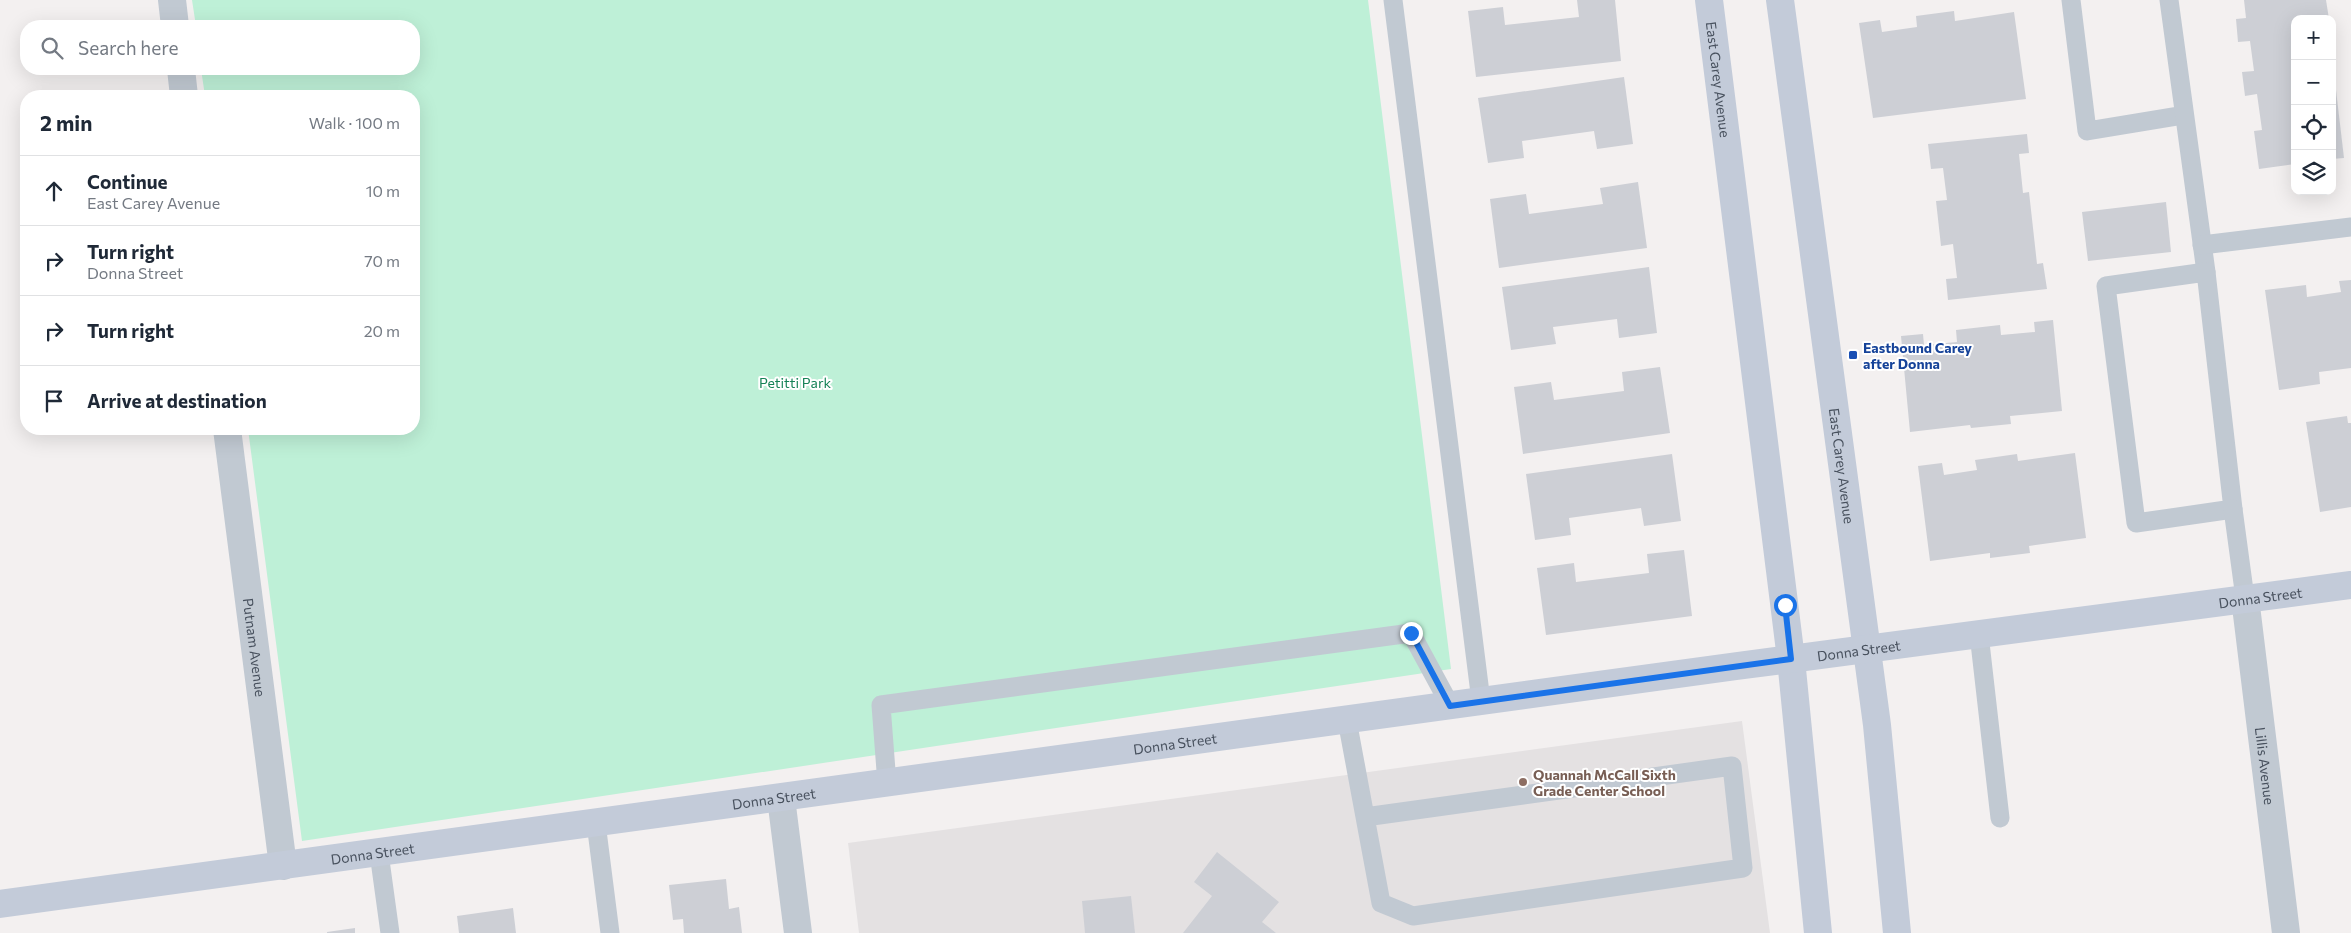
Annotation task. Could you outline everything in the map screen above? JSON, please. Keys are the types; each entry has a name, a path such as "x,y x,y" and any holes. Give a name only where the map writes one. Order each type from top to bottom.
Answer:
{"street":[{"path":"172,0 174,20"},
{"name":"East Carey Avenue","path":"1709,0 1791,659 1818,933"},
{"name":"East Carey Avenue","path":"1780,0 1878,728 1897,933"},
{"path":"181,75 183,90"},
{"name":"Putnam Avenue","path":"228,435 283,866"},
{"name":"Donna Street","path":"0,904 887,784 1481,701 2351,585"},
{"name":"Lillis Avenue","path":"2245,598 2286,933"},
{"path":"781,798 798,933"}],"lane":[{"path":"1393,0 1481,701"},
{"path":"2071,0 2086,131 2184,115"},
{"path":"2170,0 2206,272 2245,598"},
{"path":"2202,246 2351,227"},
{"path":"2206,272 2106,286 2136,524 2233,509"},
{"path":"887,784 881,705 900,702 1411,633 1450,706"},
{"path":"1979,634 2000,818"},
{"path":"1347,720 1365,817 1381,903 1412,916 1742,868 1732,766 1365,817"},
{"path":"596,823 610,933"},
{"path":"379,853 390,933"}],"shaded area":[{"name":"Quannah McCall Sixth Grade Center School","path":"1742,721 1770,933 859,933 848,843"}],"green space":[{"name":"Petitti Park","path":"192,0 1368,0 1451,669 302,841 249,435 420,435 420,90 204,90 202,75 420,75 420,20 195,20"}],"building":[{"path":"1577,0 1615,0 1621,61 1476,77 1468,11 1503,7 1505,25 1579,17"},
{"path":"2244,0 2326,0 2328,15 2291,15 2291,165 2259,169 2254,131 2262,130 2257,94 2245,96 2242,72 2254,71 2250,41 2238,42 2236,19 2246,18"},
{"path":"1954,11 1955,21 2014,12 2026,99 1873,118 1859,23 1880,20 1882,32 1917,27 1916,16"},
{"path":"1624,77 1633,144 1597,149 1594,131 1522,141 1524,158 1488,163 1478,98"},
{"path":"2336,90 2344,158 2336,159"},
{"path":"2027,134 2029,153 2019,154 2023,193 2029,192 2037,264 2043,263 2047,289 1948,300 1946,279 1957,278 1953,244 1941,246 1936,201 1947,200 1943,168 1931,169 1928,144"},
{"path":"1638,182 1647,248 1499,268 1490,199 1526,194 1529,214 1603,204 1600,188"},
{"path":"2166,202 2171,252 2088,261 2082,212"},
{"path":"1649,267 1657,333 1619,338 1617,319 1553,327 1556,344 1511,350 1502,287"},
{"path":"2351,280 2351,368 2319,372 2320,384 2279,390 2265,290 2306,285 2307,297 2341,292 2339,281"},
{"path":"2053,320 2062,411 2010,416 2011,424 1971,428 1970,425 1910,432 1901,336 1923,334 1924,345 1957,342 1956,330 2000,325 2001,335 2035,332 2034,322"},
{"path":"1660,367 1670,433 1523,454 1514,387 1551,382 1554,400 1624,391 1622,372"},
{"path":"2347,416 2348,423 2351,423 2351,507 2320,512 2306,422"},
{"path":"2075,453 2086,538 2029,546 2030,553 1990,558 1990,553 1930,561 1918,466 1942,463 1944,475 1977,470 1975,460 2017,454 2018,461"},
{"path":"1672,454 1681,521 1644,526 1641,508 1569,518 1571,535 1535,540 1526,474"},
{"path":"1684,550 1692,616 1546,635 1537,568 1574,563 1576,582 1649,573 1647,554"},
{"path":"1217,852 1279,902 1262,922 1276,933 1183,933 1212,896 1194,882"},
{"path":"726,879 729,909 739,907 742,933 684,933 683,919 673,920 669,885"},
{"path":"1131,896 1135,933 1085,933 1082,901"},
{"path":"513,908 516,933 459,933 457,916"},
{"path":"355,928 355,933 327,933 327,932"}],"place":[{"name":"Eastbound Carey after Donna","path":"1853,355"},
{"name":"Quannah McCall Sixth Grade Center School","path":"1523,782"}],"route":[{"path":"1411,633 1450,706 1791,659 1785,605"}]}
